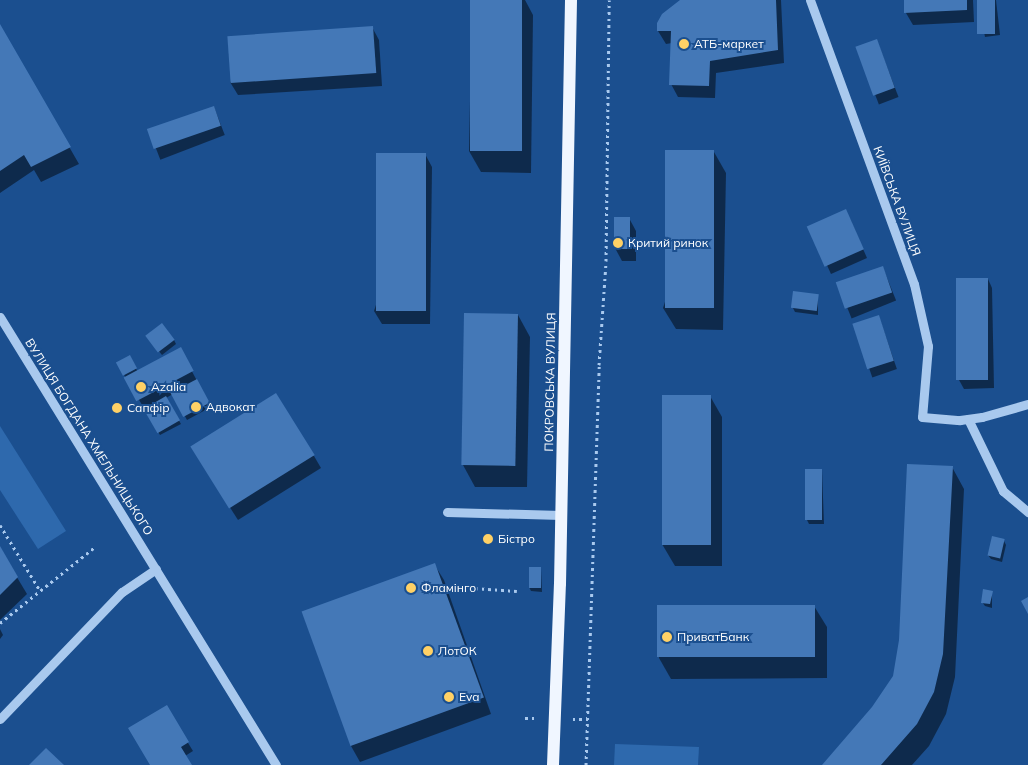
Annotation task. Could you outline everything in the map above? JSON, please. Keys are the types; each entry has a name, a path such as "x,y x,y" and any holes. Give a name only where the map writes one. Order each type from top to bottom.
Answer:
{"main road":[{"name":"ПОКРОВСЬКА ВУЛИЦЯ","path":"553,765 561,515 571,0"}],"street":[{"name":"КИЇВСЬКА ВУЛИЦЯ","path":"810,0 885,201 921,310 928,367 922,417 968,419"},
{"name":"ВУЛИЦЯ БОГДАНА ХМЕЛЬНИЦЬКОГО","path":"0,317 276,765"},
{"path":"1028,404 1002,413 968,419 1003,491 1028,512"},
{"path":"447,512 561,515"},
{"path":"0,719 122,592 156,569"}],"path":[{"path":"586,765 599,365 606,261 609,0"},
{"path":"0,525 39,589"},
{"path":"0,623 39,589 96,546"},
{"path":"443,586 517,591"}],"shaded area":[{"path":"0,426 66,531 38,549 0,490"},
{"path":"615,744 699,747 698,765 614,765"}],"building":[{"path":"470,0 522,0 522,151 470,151"},
{"path":"680,0 776,0 778,50 710,61 709,86 669,85 671,31 657,31 657,23 662,14"},
{"path":"904,0 967,0 967,10 904,13"},
{"path":"977,0 995,0 995,34 977,34"},
{"path":"0,24 71,147 31,167 24,155 0,171"},
{"path":"373,26 376,73 231,83 227,36"},
{"path":"877,39 895,88 873,96 855,47"},
{"path":"214,106 221,126 154,149 147,129"},
{"path":"665,150 714,150 714,308 665,308"},
{"path":"376,153 426,153 426,311 376,311"},
{"path":"846,209 864,249 825,267 807,226"},
{"path":"614,217 630,217 630,249 614,249"},
{"path":"883,266 892,292 845,309 836,282"},
{"path":"956,278 988,278 988,380 956,380"},
{"path":"793,291 819,294 817,311 791,308"},
{"path":"464,313 518,314 515,466 461,465"},
{"path":"879,315 894,361 867,369 852,324"},
{"path":"162,323 175,340 158,352 145,336"},
{"path":"181,347 194,371 136,401 124,378"},
{"path":"130,355 137,368 123,376 116,363"},
{"path":"197,379 210,403 183,417 171,393"},
{"path":"276,393 315,455 229,508 190,447"},
{"path":"662,395 711,395 711,545 662,545"},
{"path":"166,396 180,420 157,433 143,409"},
{"path":"907,464 953,466 943,654 934,692 917,724 881,765 822,765 872,707 893,676 899,640"},
{"path":"805,469 822,469 822,520 805,520"},
{"path":"992,536 1005,539 1000,558 988,555"},
{"path":"0,546 18,577 0,595"},
{"path":"435,563 484,697 350,746 302,612"},
{"path":"529,567 541,567 541,588 529,588"},
{"path":"983,589 993,591 990,604 981,603"},
{"path":"1028,597 1028,614 1021,601"},
{"path":"657,605 815,605 815,657 657,657"},
{"path":"167,705 189,742 181,747 192,765 150,765 128,728"},
{"path":"46,748 64,765 29,765"}],"place":[{"name":"АТБ-маркет","path":"684,44"},
{"name":"Критий ринок","path":"618,243"},
{"name":"Azalia","path":"141,387"},
{"name":"Адвокат","path":"196,407"},
{"name":"Сапфір","path":"117,408"},
{"name":"Бістро","path":"488,539"},
{"name":"Фламінго","path":"411,588"},
{"name":"ПриватБанк","path":"667,637"},
{"name":"ЛотОК","path":"428,651"},
{"name":"Eva","path":"449,697"}]}
